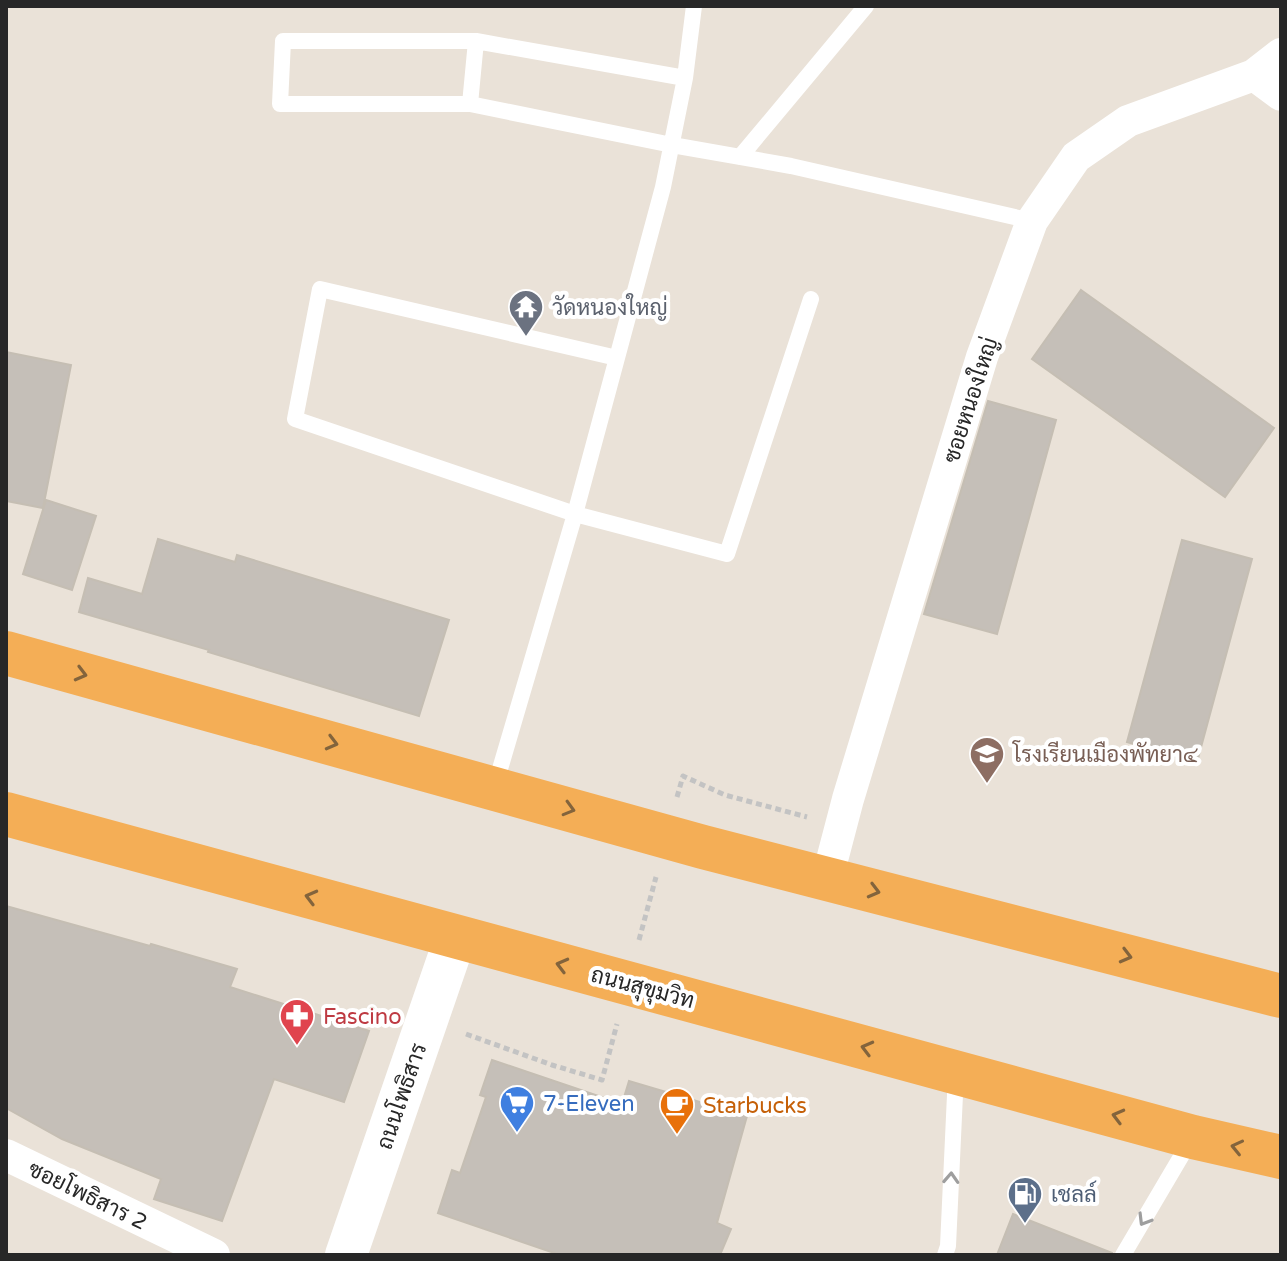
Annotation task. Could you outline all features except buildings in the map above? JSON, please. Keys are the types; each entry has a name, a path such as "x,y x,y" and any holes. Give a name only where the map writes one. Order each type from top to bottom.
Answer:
{"highway":[{"path":"6,653 703,847 1281,996"},
{"name":"ถนนสุขุมวิท","path":"6,814 1193,1137 1281,1157"}],"street":[{"name":"ซอยหนองใหญ่","path":"827,879 848,799 982,357 1032,221 1076,157 1128,121 1254,75 1281,54"},
{"path":"1254,75 1281,95"},
{"name":"ถนนโพธิสาร","path":"346,1255 456,936"},
{"name":"ซอยโพธิสาร 2","path":"6,1155 214,1255"}],"lane":[{"path":"494,788 575,514 663,187 685,78 694,6"},
{"path":"740,157 866,6"},
{"path":"685,78 476,41 283,41 280,104 470,104 791,166 1032,221"},
{"path":"470,104 476,41"},
{"path":"617,358 320,289 295,419 575,514 727,554 811,299"},
{"path":"945,1255 948,1246 956,1072"},
{"path":"1123,1255 1193,1137"}],"path":[{"path":"675,806 683,776 725,795 841,827"},
{"path":"638,943 658,867"},
{"path":"427,1021 602,1080 618,1019"}],"place":[{"name":"วัดหนองใหญ่","path":"526,338"},
{"name":"โรงเรียนเมืองพัทยา๔","path":"987,785"},
{"name":"Fascino","path":"297,1047"},
{"name":"7-Eleven","path":"517,1134"},
{"name":"Starbucks","path":"677,1136"},
{"name":"เชลล์","path":"1025,1225"}]}
